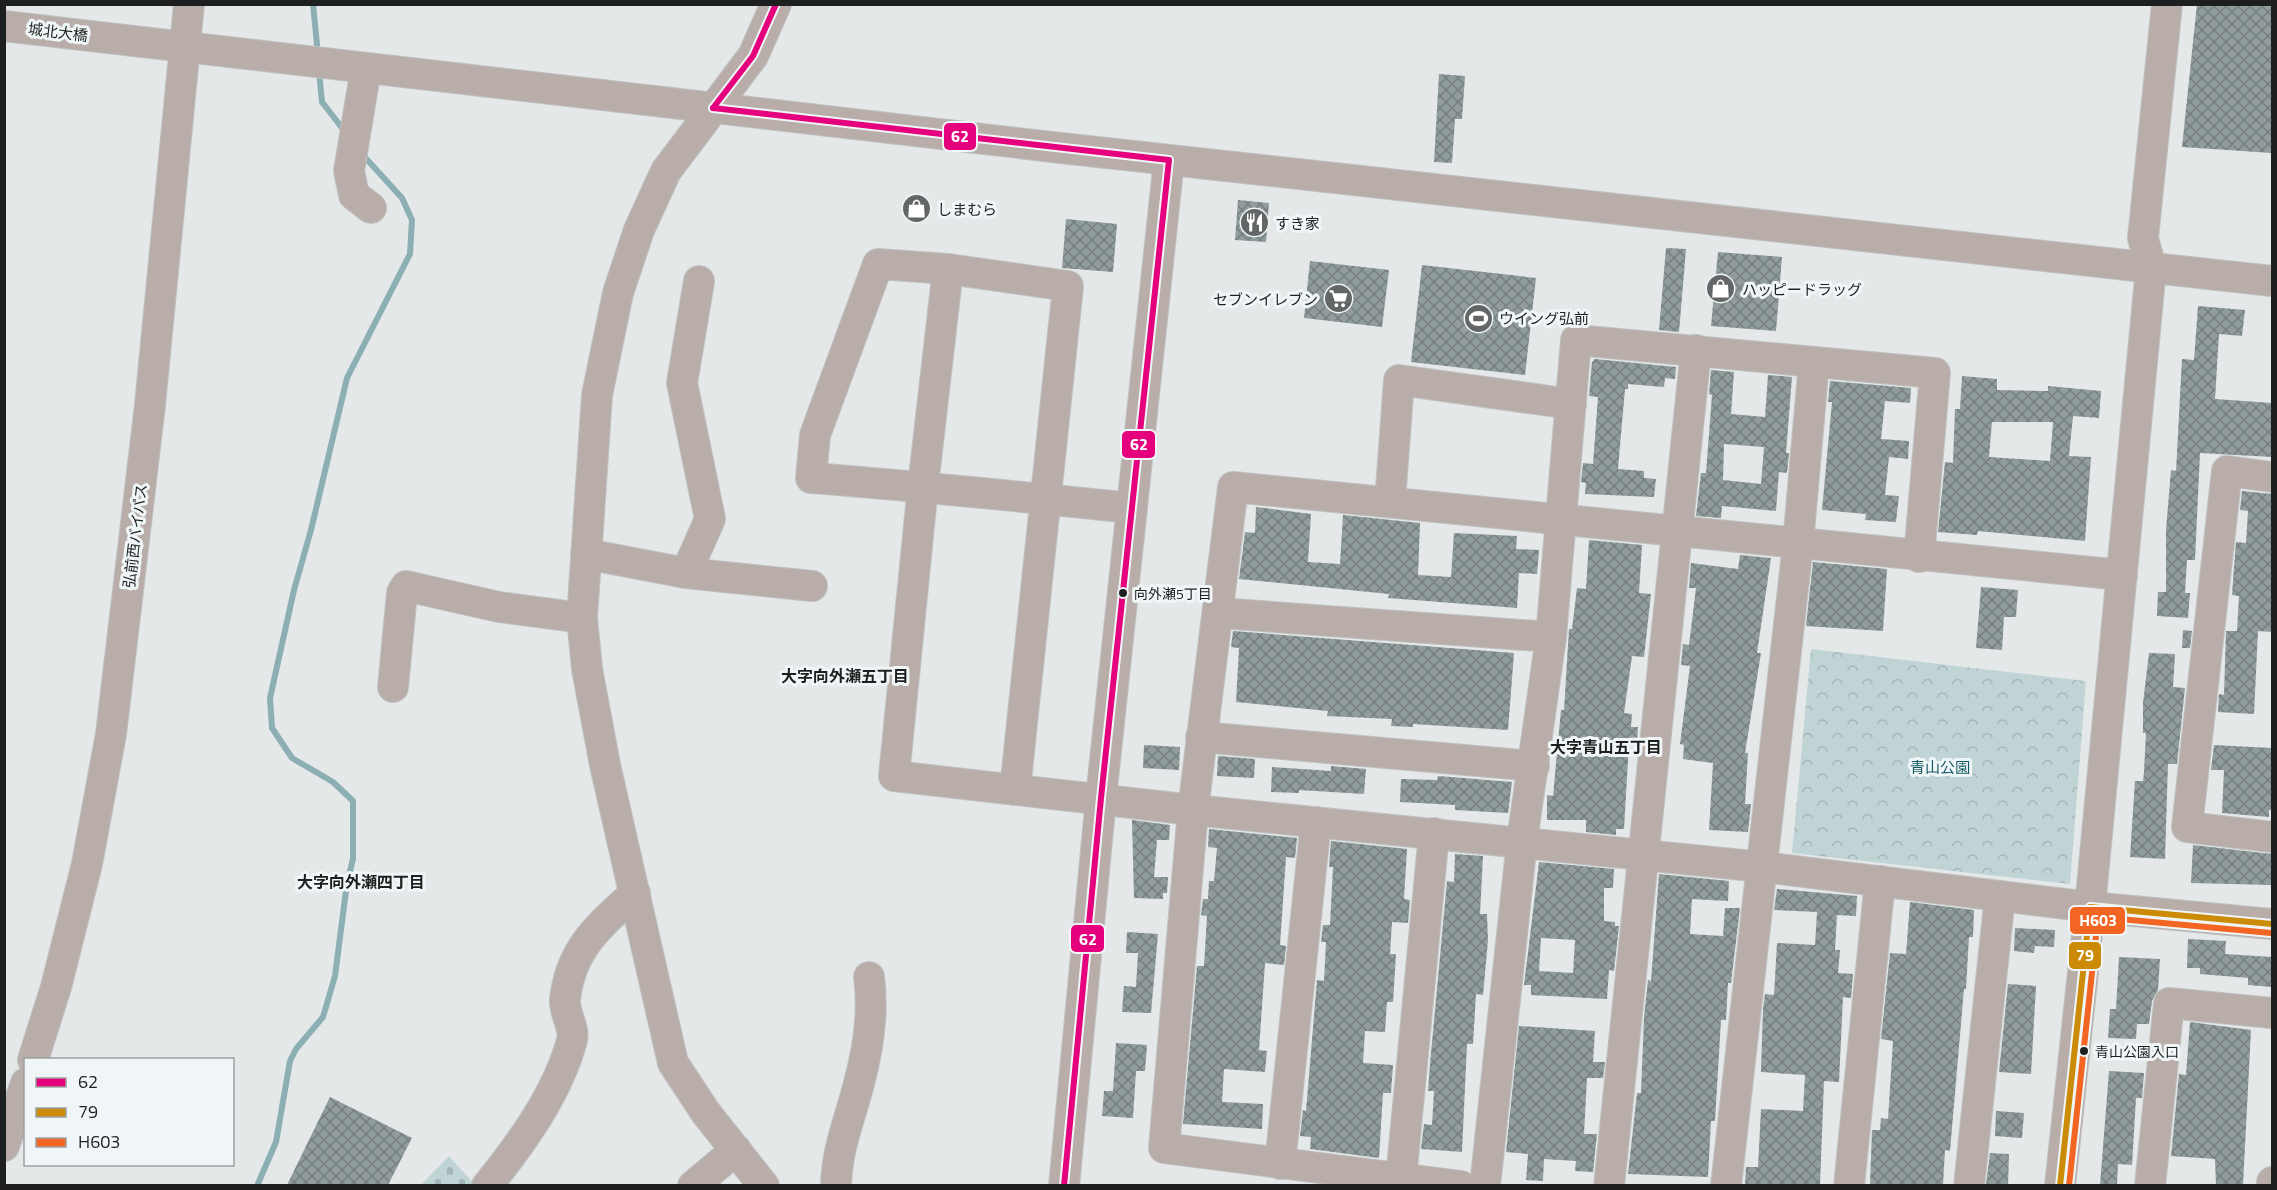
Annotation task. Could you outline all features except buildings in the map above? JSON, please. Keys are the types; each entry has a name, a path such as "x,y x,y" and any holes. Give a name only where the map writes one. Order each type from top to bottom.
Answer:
{"street":[{"name":"弘前西バイパス","path":"33,1058 56,987 87,864 111,734 151,397 189,4"},
{"path":"764,1185 706,1113 673,1063 603,754 587,669 582,618 597,395 618,293 639,230 666,171 753,56 776,4"},
{"path":"2060,1185 2090,907 2151,268 2143,238 2168,4"},
{"name":"城北大橋","path":"4,26 1169,160 2272,281"},
{"path":"366,68 349,171 354,195 371,208"},
{"path":"1064,1185 1101,798 1169,160"},
{"path":"1015,790 1046,499 1068,286 948,269 878,264 814,435 810,478 923,486 1046,499 1132,508"},
{"path":"948,269 923,486 894,776 1193,810 1522,841 1763,867 2090,907 2272,924"},
{"path":"686,573 710,519 682,383 699,281"},
{"path":"1485,1185 1522,841 1551,637 1576,340 1935,373 1918,557"},
{"path":"1609,1185 1696,350"},
{"path":"1726,1185 1798,544 1814,362"},
{"path":"1390,502 1399,380 1572,404"},
{"path":"2272,477 2228,471 2187,827 2272,837"},
{"path":"1461,1185 1164,1148 1193,810 1233,487 1918,557 2122,575"},
{"path":"586,554 686,573 812,586"},
{"path":"393,687 402,593 406,586 499,608 582,618"},
{"path":"1219,613 1551,637"},
{"path":"1202,737 1534,766"},
{"path":"1280,1164 1316,822"},
{"path":"1401,1179 1434,833"},
{"path":"1850,1185 1880,881"},
{"path":"487,1185 553,1089 573,1038 565,1004 570,969 595,930 635,893"},
{"path":"1969,1185 2000,896"},
{"path":"836,1185 842,1134 858,1088 869,1038 872,1000 869,977"},
{"path":"2150,1185 2169,1003 2272,1013"},
{"path":"4,1146 24,1089"},
{"path":"693,1185 736,1150"}],"green space":[{"name":"青山公園","path":"1811,649 2086,681 2070,884 1792,853"},
{"path":"449,1156 476,1186 420,1186"}],"waterway":[{"path":"313,4 318,55"},
{"path":"319,71 322,102 346,133"},
{"path":"257,1186 276,1142 290,1061 296,1049 323,1017 335,976 347,883 353,859 353,801 333,782 292,758 272,728 270,698 294,590 311,530 347,378 410,254 412,220 402,198 361,153"}],"transit line":[{"name":"62","path":"713,108 753,56 776,4"},
{"name":"62","path":"713,108 1169,160 1101,798 1064,1186"},
{"name":"79","path":"2060,1186 2090,907 2272,924"},
{"name":"H603","path":"2069,1186 2098,917 2271,933"}],"place":[{"name":"しまむら","path":"916,209"},
{"name":"すき家","path":"1254,223"},
{"name":"ハッピードラッグ","path":"1721,289"},
{"name":"セブンイレブン","path":"1339,299"},
{"name":"ウイング弘前","path":"1478,318"},
{"name":"向外瀬5丁目","path":"1123,593"},
{"name":"青山公園入口","path":"2084,1051"}],"district":[{"name":"大字向外瀬五丁目","path":"845,676"},
{"name":"大字青山五丁目","path":"1606,747"},
{"name":"大字向外瀬四丁目","path":"361,882"}]}
